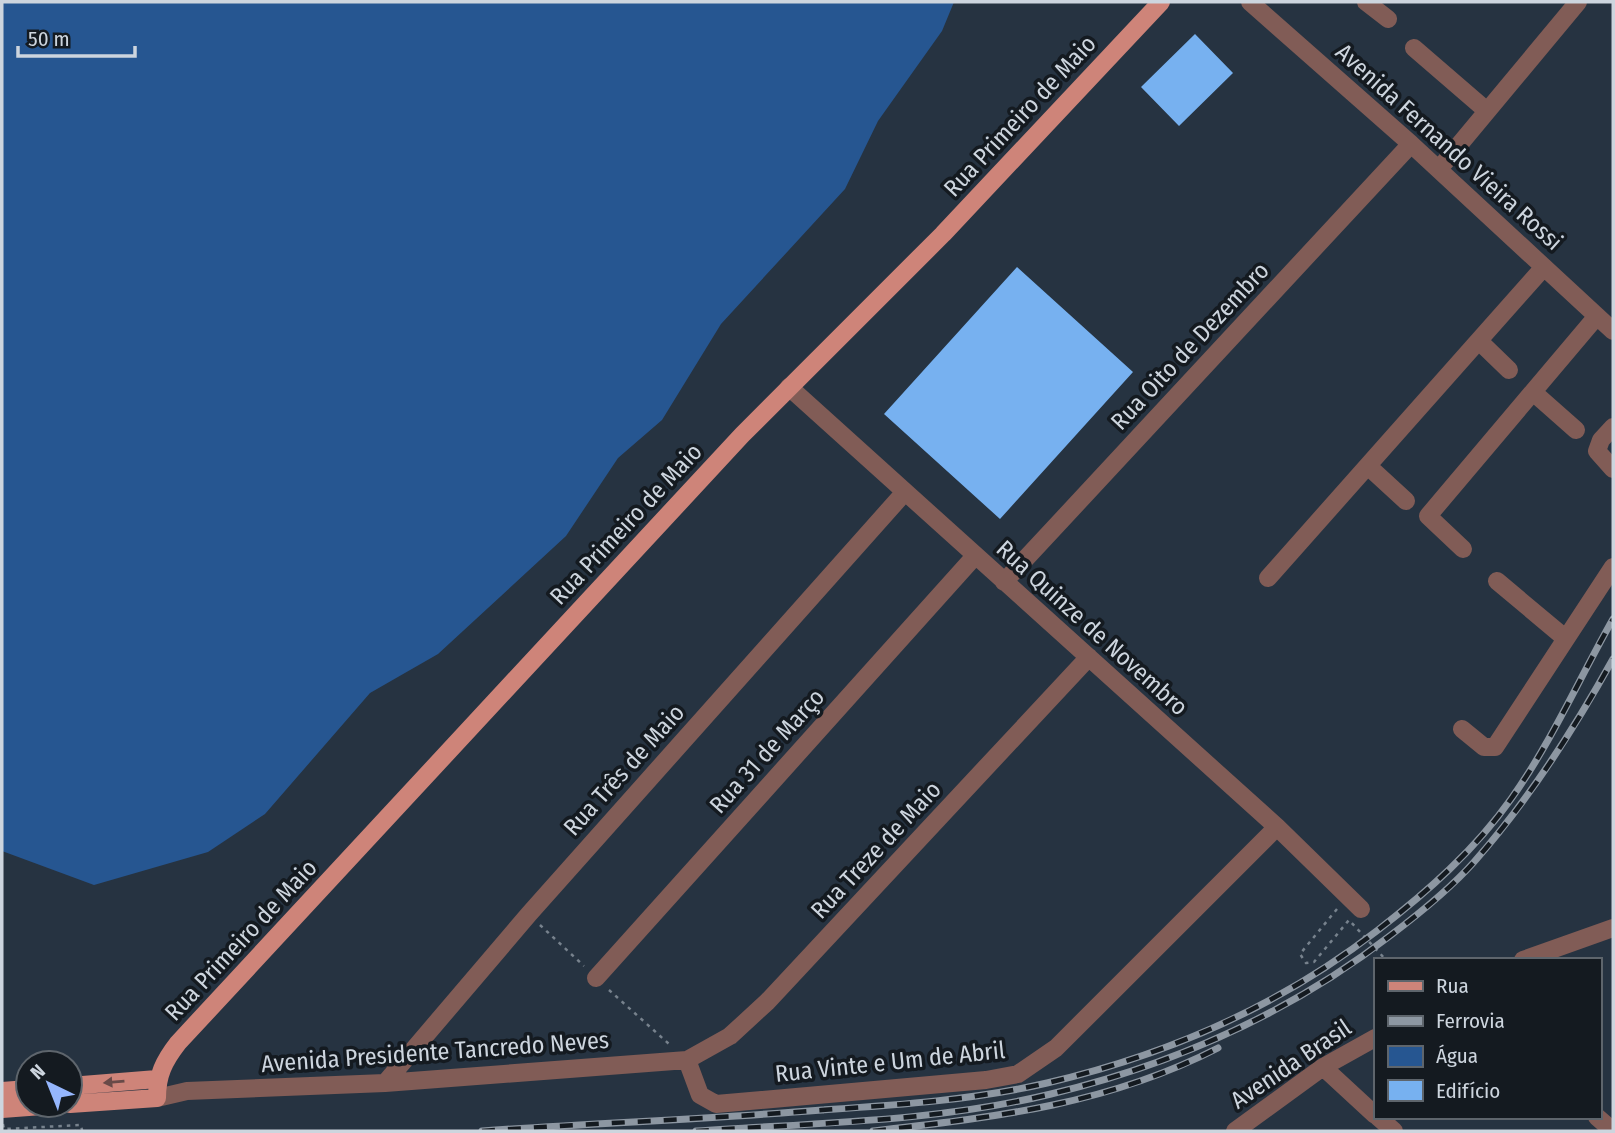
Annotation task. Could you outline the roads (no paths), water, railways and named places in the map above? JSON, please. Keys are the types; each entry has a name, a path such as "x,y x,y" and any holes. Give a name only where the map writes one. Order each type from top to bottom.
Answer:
{"main road":[{"name":"Rua Primeiro de Maio","path":"157,1098 157,1079 165,1060 178,1043 789,387 934,243 1161,2"},
{"name":"Avenida Presidente Tancredo Neves","path":"84,1085 157,1079"},
{"name":"Avenida Presidente Tancredo Neves","path":"84,1103 157,1098"}],"street":[{"path":"1366,2 1388,19"},
{"path":"1438,169 1578,2"},
{"name":"Avenida Fernando Vieira Rossi","path":"1259,5 1613,331"},
{"path":"1414,48 1487,111"},
{"name":"Rua Oito de Dezembro","path":"1004,582 1411,144"},
{"path":"1268,578 1544,267"},
{"path":"1463,549 1428,516 1597,316"},
{"path":"1479,341 1509,370"},
{"name":"Rua Quinze de Novembro","path":"789,387 1277,827 1361,909"},
{"path":"1533,392 1576,430"},
{"path":"1613,427 1597,451 1613,468"},
{"path":"1369,467 1406,501"},
{"name":"Rua Três de Maio","path":"385,1083 529,914 904,493"},
{"name":"Rua 31 de Março","path":"596,978 975,556"},
{"path":"1462,729 1484,747 1495,747 1613,567"},
{"path":"1497,581 1565,638"},
{"name":"Rua Treze de Maio","path":"687,1060 730,1036 767,1002 1088,657"},
{"name":"Rua Vinte e Um de Abril","path":"687,1060 700,1095 716,1104 986,1080 1018,1074 1056,1048 1277,827"},
{"path":"1529,958 1613,928"},
{"name":"Avenida Brasil","path":"1235,1131 1323,1068 1374,1039"},
{"name":"Avenida Presidente Tancredo Neves","path":"157,1098 187,1091 385,1083 687,1060"},
{"path":"1323,1068 1374,1113"},
{"name":"Avenida Presidente Tancredo Neves","path":"157,1079 187,1091"},
{"path":"1380,1119 1394,1131"},
{"path":"1599,1119 1613,1131"}],"water":[{"path":"2,2 954,2 942,31 878,121 845,189 721,324 662,420 618,458 566,536 438,654 370,693 265,814 208,852 94,885 2,851"}],"railway":[{"path":"482,1131 879,1106 992,1094 1047,1083 1136,1058 1221,1024 1302,982 1341,957 1414,901 1466,853 1497,818 1525,778 1613,619"},
{"path":"696,1131 919,1116 1008,1103 1097,1082 1142,1067 1186,1051 1272,1012 1313,989 1391,935 1465,872 1531,790 1566,739 1613,659"},
{"path":"873,1131 1007,1114 1092,1096 1134,1083 1218,1048"}]}
